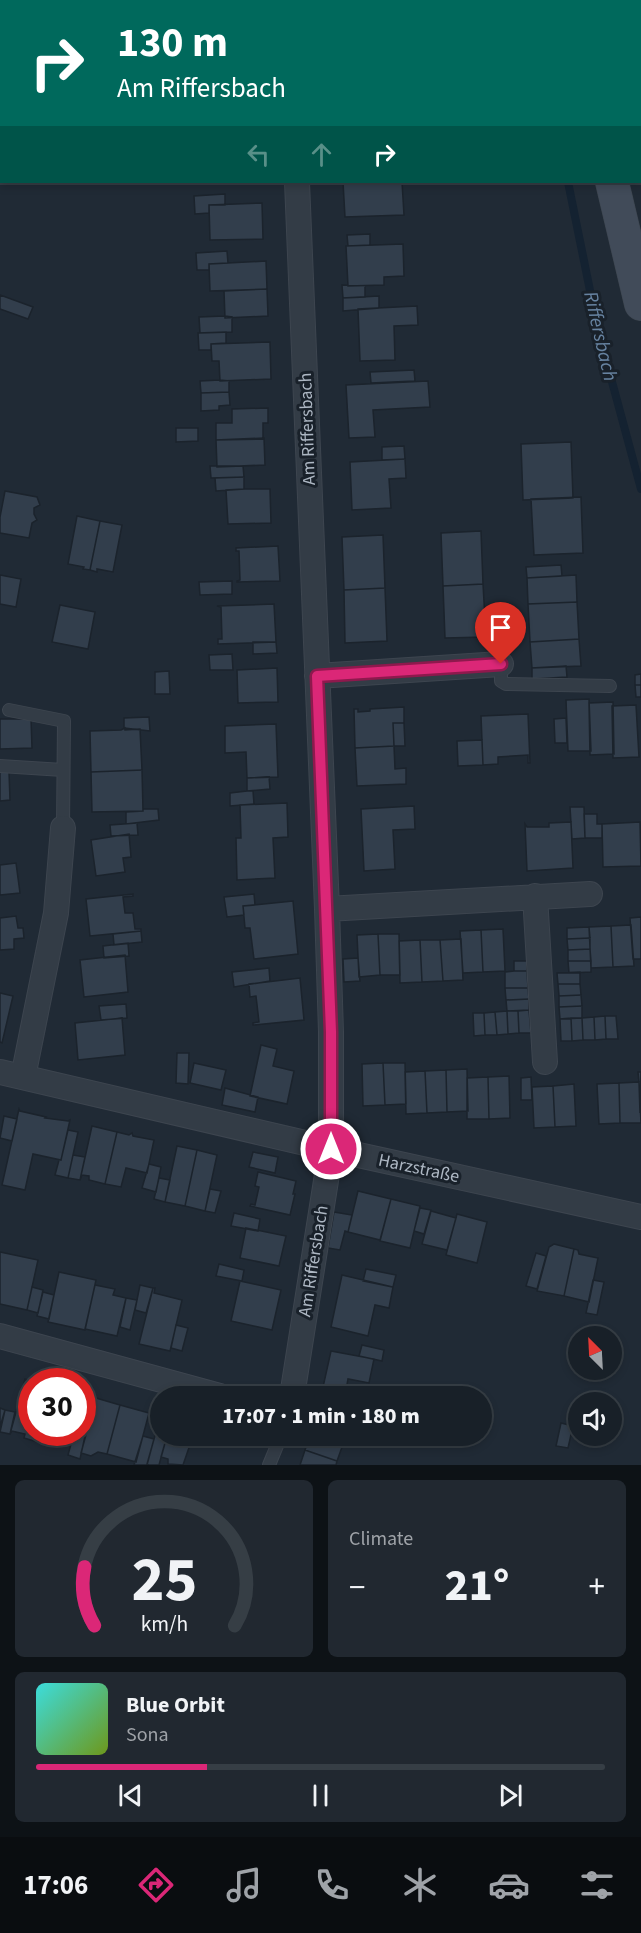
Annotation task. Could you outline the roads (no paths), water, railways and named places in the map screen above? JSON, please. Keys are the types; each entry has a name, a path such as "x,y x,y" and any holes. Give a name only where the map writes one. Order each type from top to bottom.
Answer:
{"main road":[{"path":"612,183 641,304"}],"street":[{"name":"Am Riffersbach","path":"294,1386 331,1149 331,1032 327,909 297,183"},
{"path":"317,676 501,664"},
{"name":"Harzstraße","path":"63,828 56,913 12,1074 331,1149 641,1217"},
{"path":"327,909 591,894"},
{"path":"535,896 545,1062"},
{"path":"0,1336 183,1386"}],"lane":[{"path":"501,664 501,681 506,684 610,686"},
{"path":"9,710 63,721 63,828"},
{"path":"0,766 63,770"},
{"path":"269,1465 276,1446"}],"waterway":[{"name":"Riffersbach","path":"568,183 598,330 641,489"}]}
